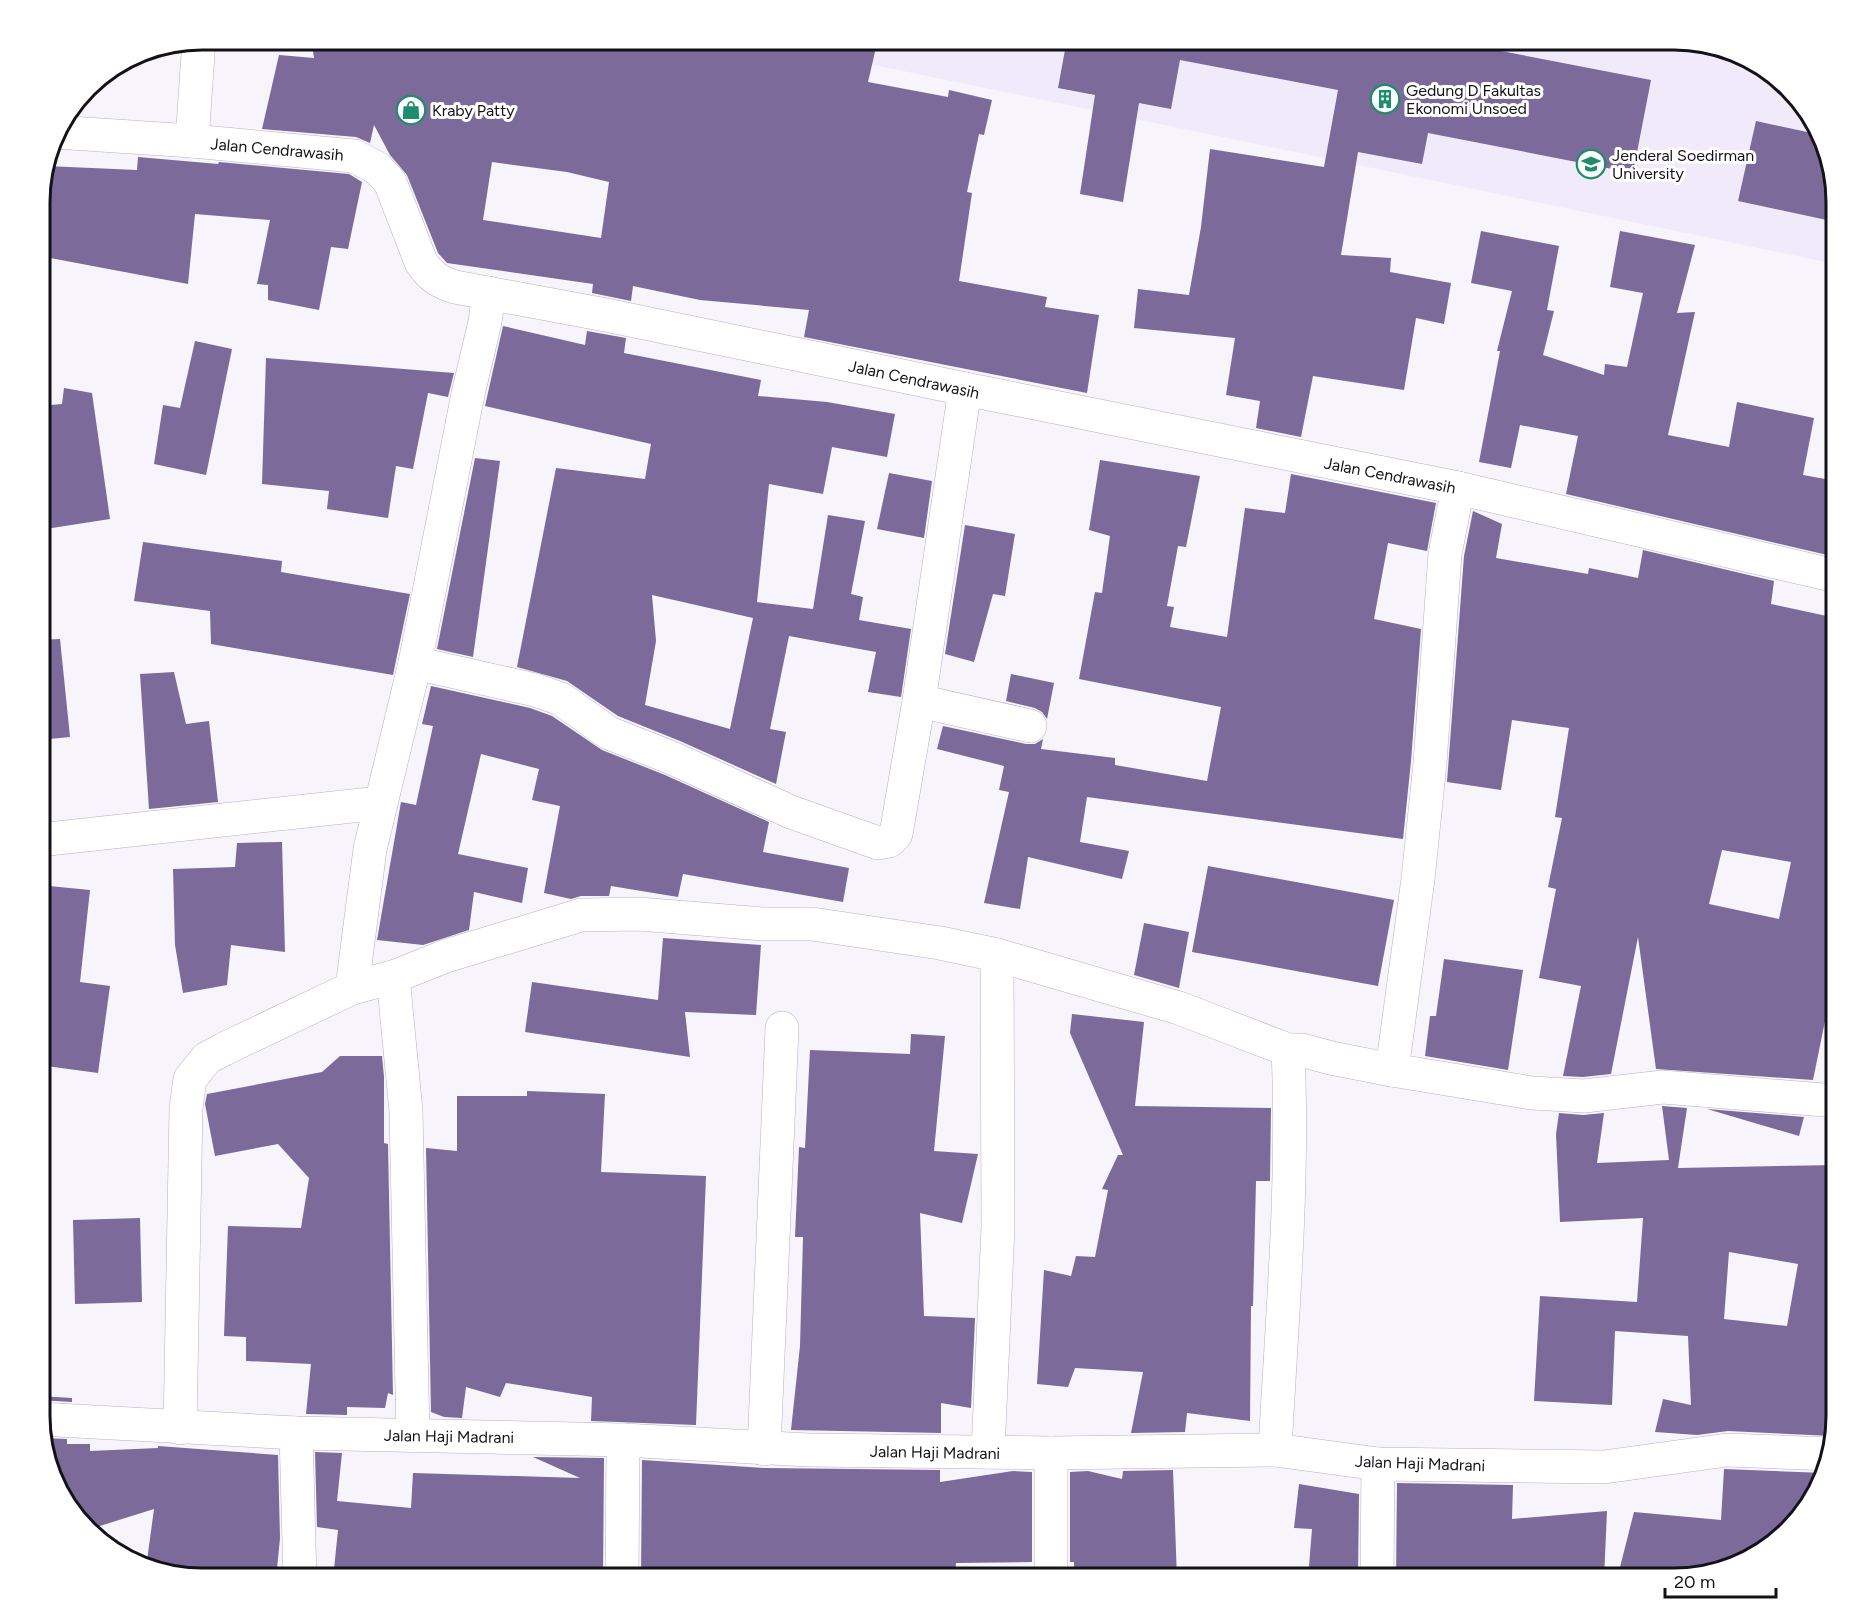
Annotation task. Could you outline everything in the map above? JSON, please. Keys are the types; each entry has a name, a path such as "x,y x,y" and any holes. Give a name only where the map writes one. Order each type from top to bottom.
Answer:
{"street":[{"path":"192,141 198,50"},
{"name":"Jalan Cendrawasih","path":"66,133 192,141 354,156 377,168 390,182 421,262 428,274 440,282 455,287 606,315 1458,488 1826,574"},
{"path":"352,988 370,849 415,663 489,293"},
{"path":"415,663 534,690 561,699 609,733 672,758 791,812 878,843 889,841 896,834 919,701 965,389"},
{"path":"1392,1070 1418,879 1430,763 1445,554 1458,488"},
{"path":"919,701 1030,726"},
{"path":"50,839 380,803"},
{"path":"180,1428 186,1108 190,1080 207,1058 352,988 393,977 446,956 581,915 639,914 763,924 812,924 940,944 997,955 1179,1008 1288,1050 1302,1050 1392,1070 1532,1093 1584,1096 1663,1087 1826,1100"},
{"path":"988,1452 998,1227 997,955"},
{"path":"393,977 406,1111 413,1435"},
{"path":"764,1449 782,1028"},
{"path":"1275,1450 1289,1180 1291,1107 1288,1050"},
{"name":"Jalan Haji Madrani","path":"50,1420 296,1433 623,1440 764,1449 1051,1453 1275,1450 1378,1464 1604,1467 1727,1450 1821,1454"},
{"path":"296,1433 300,1568"},
{"path":"622,1568 623,1440"},
{"path":"1051,1453 1051,1568"},
{"path":"1377,1568 1378,1464"}],"shaded area":[{"name":"Jenderal Soedirman University","path":"802,50 1674,50 1703,52 1732,61 1766,81 1781,94 1805,125 1814,143 1823,172 1826,201 1826,262"}],"building":[{"path":"313,50 875,50 868,82 948,97 949,90 992,100 984,135 979,134 967,192 972,193 959,281 1047,297 1045,307 1099,315 1087,393 804,337 809,310 700,300 633,286 631,301 592,293 593,284 447,263 438,253 407,175 390,155 374,125 370,143 356,137 262,129 279,55 314,58","holes":["492,162 567,172 609,182 601,238 483,220"]},
{"path":"1065,50 1496,50 1651,80 1633,173 1428,133 1422,164 1358,152 1341,255 1391,258 1390,272 1451,283 1444,324 1416,318 1404,390 1313,376 1301,437 1256,428 1260,401 1226,395 1235,338 1134,328 1138,289 1189,295 1201,227 1210,149 1324,167 1338,90 1180,60 1171,109 1139,103 1123,202 1080,194 1095,95 1058,88"},
{"path":"1756,121 1809,132 1823,172 1826,220 1738,201"},
{"path":"138,157 349,174 362,182 348,249 331,247 319,310 268,300 268,285 257,284 270,220 195,214 188,284 50,258 50,191 54,166 137,170"},
{"path":"1481,231 1559,246 1547,310 1554,311 1543,355 1604,375 1605,364 1627,367 1643,293 1610,287 1620,231 1695,245 1677,313 1695,312 1668,435 1729,447 1737,402 1814,418 1803,475 1826,479 1826,555 1566,494 1578,436 1520,425 1511,468 1479,462 1500,351 1497,351 1512,291 1471,283"},
{"path":"503,326 585,345 587,331 626,338 624,353 761,380 758,396 827,402 895,414 887,457 832,447 823,494 769,484 757,602 813,609 828,515 865,521 851,594 863,597 859,620 911,629 901,697 868,692 876,652 789,636 770,729 786,732 776,784 618,716 567,681 517,667 556,468 645,479 651,444 485,406","holes":["652,595 753,618 730,729 645,705 656,641"]},
{"path":"195,341 232,349 206,475 154,464 163,405 180,408"},
{"path":"266,358 454,373 448,397 428,393 413,469 396,466 388,518 327,509 329,491 262,484"},
{"path":"64,388 92,393 110,519 50,528 50,405 62,404"},
{"path":"475,458 500,461 473,657 437,649"},
{"path":"1100,460 1200,476 1186,547 1178,546 1167,606 1174,607 1170,627 1227,637 1245,508 1285,513 1291,474 1436,503 1427,551 1388,543 1374,619 1421,629 1403,839 1087,797 1080,842 1129,851 1122,879 1028,857 1020,909 984,903 1009,792 999,790 1004,766 937,749 943,726 1026,744 1035,744 1043,739 1041,749 1115,758 1115,765 1207,781 1221,707 1079,679 1095,592 1102,593 1110,536 1089,530"},
{"path":"889,473 932,481 924,538 877,529"},
{"path":"1473,511 1502,524 1496,558 1588,574 1589,568 1638,578 1643,550 1774,581 1771,604 1826,616 1826,1016 1813,1080 1656,1069 1638,937 1611,1074 1583,1077 1563,1076 1581,986 1539,978 1556,889 1548,887 1562,818 1555,817 1569,728 1512,720 1501,790 1447,782 1464,556","holes":["1722,850 1791,862 1779,919 1709,904"]},
{"path":"965,525 1015,534 1005,596 993,594 974,662 945,654"},
{"path":"143,542 282,561 281,572 410,594 393,675 211,644 210,611 134,601"},
{"path":"50,639 60,639 70,737 50,739"},
{"path":"174,672 186,724 209,721 218,802 149,809 140,674"},
{"path":"1011,674 1054,683 1047,719 1035,708 1006,701"},
{"path":"431,686 530,708 552,716 602,750 665,775 769,822 763,852 849,868 843,902 683,874 678,897 611,886 609,896 581,896 571,899 544,893 560,806 532,800 539,769 481,754 458,854 528,868 522,903 474,892 469,930 423,945 377,940 401,802 416,805 433,726 422,724"},
{"path":"282,842 285,952 231,945 227,985 183,993 175,945 173,869 235,867 237,843"},
{"path":"1208,866 1394,900 1378,986 1192,952"},
{"path":"50,886 90,890 80,982 110,986 98,1073 50,1066"},
{"path":"1144,923 1189,932 1179,988 1134,975"},
{"path":"663,938 761,945 756,1015 685,1012 690,1057 525,1032 532,982 658,1000"},
{"path":"1444,959 1523,970 1508,1070 1425,1056 1430,1016 1436,1016"},
{"path":"1072,1014 1144,1022 1135,1106 1271,1108 1270,1181 1256,1181 1253,1306 1251,1306 1250,1421 1187,1413 1185,1432 1131,1433 1143,1372 1075,1368 1068,1387 1037,1384 1044,1270 1071,1276 1076,1256 1095,1257 1108,1190 1102,1189 1118,1155 1123,1155 1070,1033"},
{"path":"911,1034 945,1036 934,1151 978,1154 962,1223 920,1213 924,1316 975,1318 971,1408 941,1403 941,1433 791,1430 800,1346 803,1237 795,1237 799,1147 805,1148 810,1050 910,1054"},
{"path":"340,1056 382,1056 384,1143 388,1144 393,1395 388,1393 385,1408 347,1407 347,1415 306,1414 311,1364 246,1361 246,1337 224,1336 228,1226 301,1228 309,1178 278,1144 215,1156 205,1104 207,1094 322,1072"},
{"path":"527,1091 605,1094 601,1172 706,1176 696,1425 591,1421 592,1397 506,1383 500,1397 466,1387 462,1418 444,1417 431,1412 426,1148 457,1151 457,1096 527,1096"},
{"path":"1662,1106 1687,1108 1678,1168 1826,1165 1824,1436 1728,1431 1697,1435 1655,1432 1663,1399 1691,1405 1688,1336 1615,1331 1612,1405 1534,1401 1540,1296 1637,1302 1643,1218 1560,1222 1556,1134 1559,1113 1583,1115 1604,1113 1597,1163 1669,1160","holes":["1729,1252 1798,1264 1787,1326 1724,1319"]},
{"path":"1707,1109 1804,1117 1799,1136"},
{"path":"140,1218 142,1302 75,1304 73,1220"},
{"path":"50,1397 72,1398 72,1402 50,1401"},
{"path":"51,1438 67,1439 67,1444 90,1444 90,1451 158,1448 158,1446 278,1455 280,1538 277,1568 191,1568 172,1566 147,1558 154,1509 97,1527 81,1509 65,1484"},
{"path":"315,1452 342,1453 337,1501 411,1508 413,1473 580,1478 533,1457 604,1458 603,1568 334,1568 338,1530 317,1527"},
{"path":"642,1460 764,1468 940,1470 940,1482 1013,1471 1032,1472 1032,1562 956,1563 956,1568 641,1568"},
{"path":"1724,1469 1815,1473 1805,1493 1788,1517 1766,1537 1732,1557 1703,1566 1684,1568 1620,1568 1634,1512 1721,1520"},
{"path":"1173,1470 1177,1568 1074,1568 1074,1562 1070,1562 1070,1472 1088,1471 1122,1479 1123,1471"},
{"path":"1397,1483 1513,1485 1512,1519 1607,1511 1604,1568 1396,1568"},
{"path":"1299,1484 1359,1494 1358,1568 1309,1568 1312,1529 1294,1528"}],"place":[{"name":"Gedung D Fakultas Ekonomi Unsoed","path":"1385,99"},
{"name":"Kraby Patty","path":"411,110"},
{"name":"Jenderal Soedirman University","path":"1591,164"}]}
